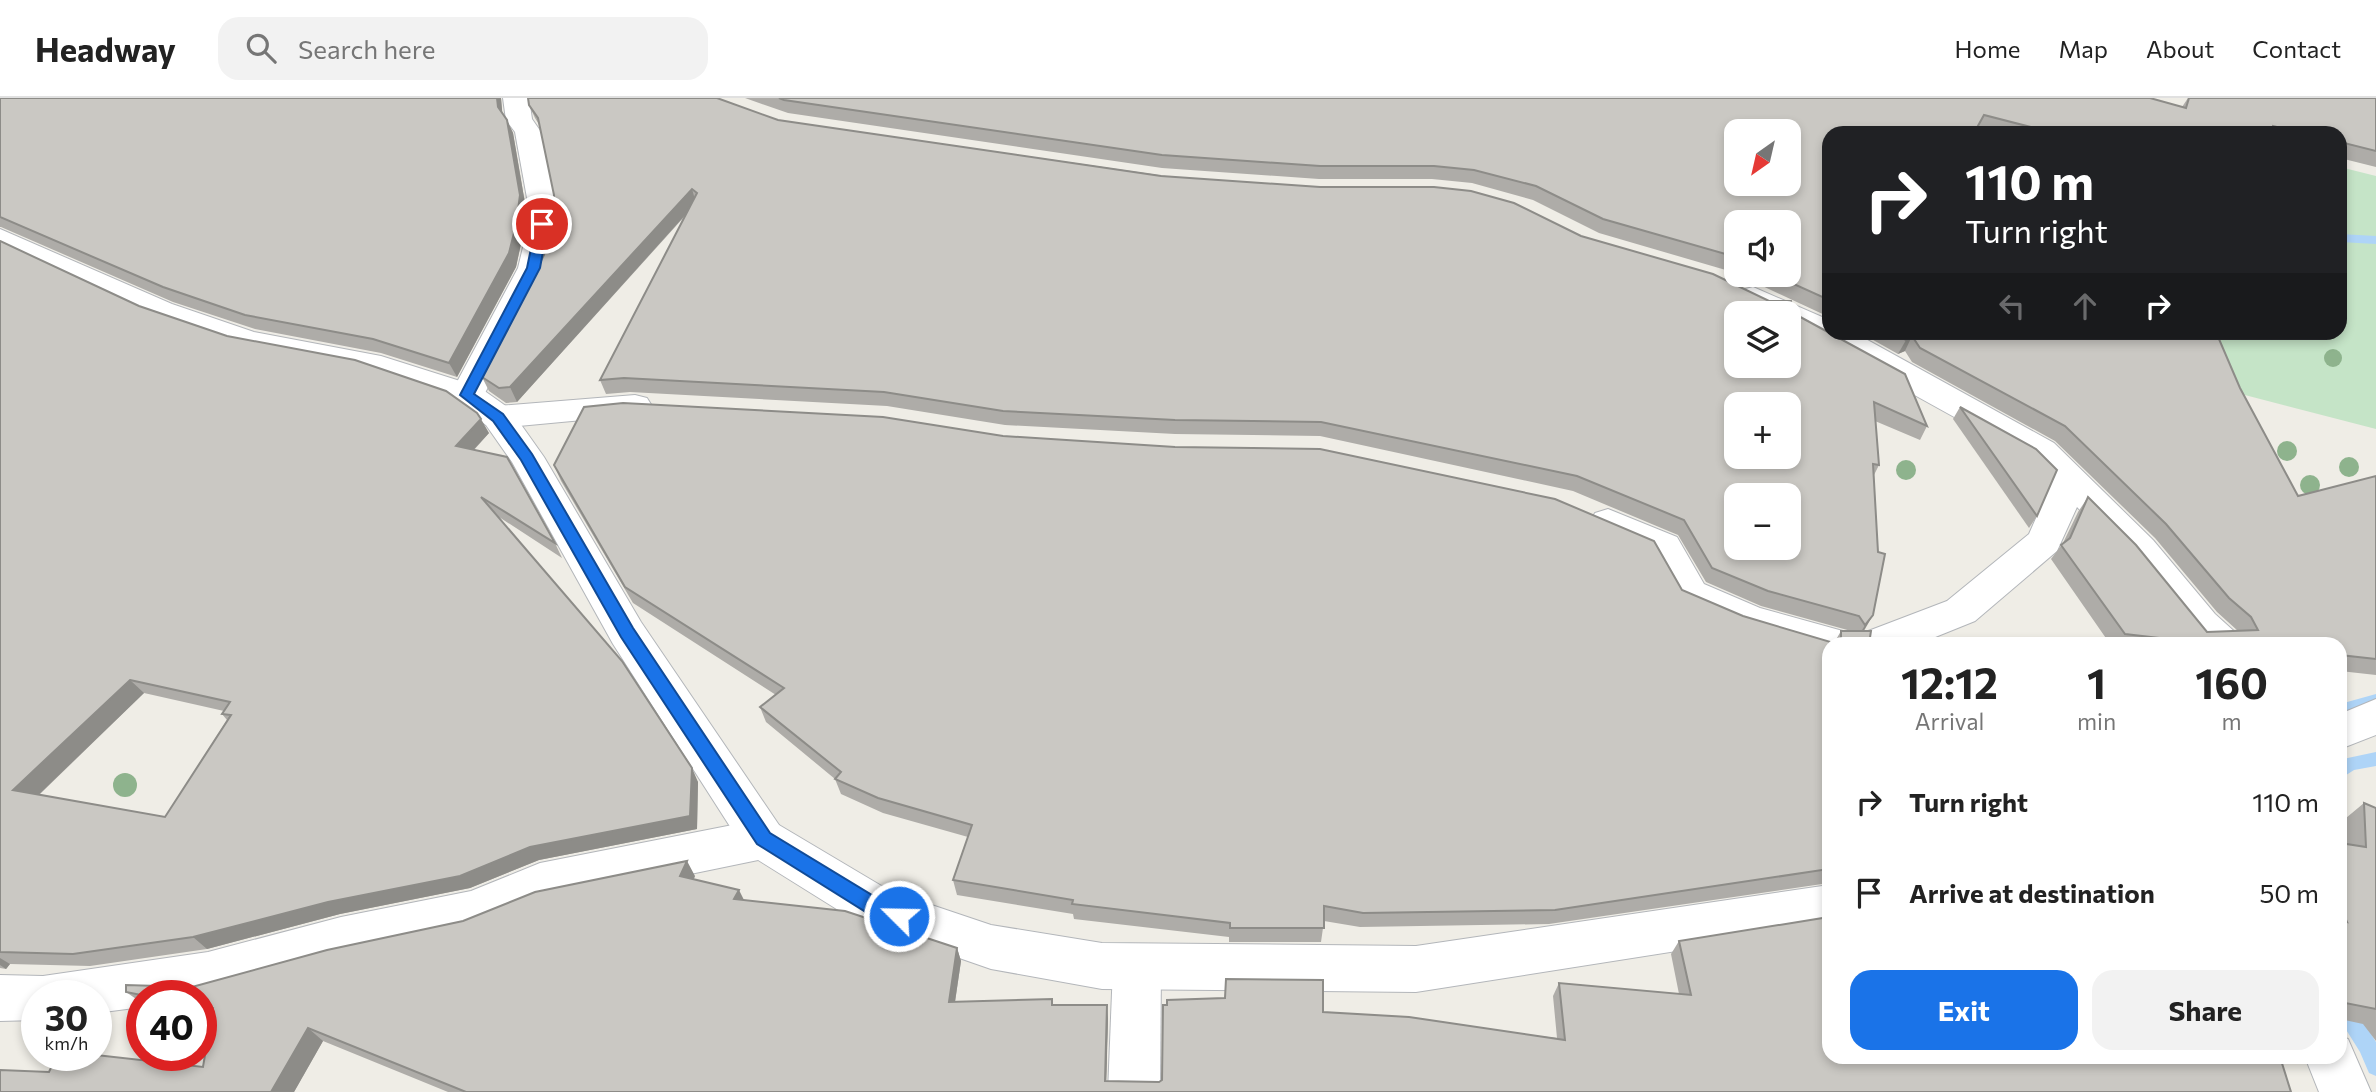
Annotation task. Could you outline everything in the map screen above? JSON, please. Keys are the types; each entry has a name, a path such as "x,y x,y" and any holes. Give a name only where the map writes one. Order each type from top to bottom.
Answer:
{"street":[{"path":"482,406 533,268 540,239 543,209 528,132 519,120 516,98"},
{"path":"0,238 124,295 248,341 370,363 482,406 671,408"},
{"path":"1734,287 1822,329"},
{"path":"1844,340 2003,426 2042,451 2140,549 2201,625 2214,637"},
{"path":"482,406 527,457 627,633 763,839 876,908 991,947 1102,966 1416,969 1822,907"},
{"path":"1895,637 1961,611 2044,542 2070,480"},
{"path":"1582,512 1664,546 1689,594 1750,620 1822,640"},
{"path":"2347,729 2376,716"},
{"path":"112,988 208,975 341,939 474,912 540,884 763,839"},
{"path":"1134,1092 1137,968"},
{"path":"0,998 21,997"},
{"path":"2333,1064 2345,1092"}],"green space":[{"path":"2347,169 2376,176 2376,429 2218,388 2194,340 2347,340"}],"building":[{"path":"0,98 497,98 498,107 507,120 520,195 509,253 449,363 373,339 245,315 163,287 0,217"},
{"path":"528,98 717,98 778,120 1161,176 1320,187 1434,187 1471,191 1514,203 1581,236 1713,274 1724,279 1724,287 1740,287 1769,301 1724,301 1724,378 1801,378 1801,317 1822,329 1822,340 1843,340 1905,374 1927,426 1874,402 1879,465 1873,464 1878,552 1885,554 1873,615 1865,625 1859,616 1768,591 1712,568 1684,520 1577,476 1321,422 1175,420 1003,411 884,392 624,378 600,380 697,193 692,189 510,387 499,388 482,377 544,255 552,225 554,195 538,118 529,105"},
{"path":"779,98 2150,98 2186,108 2189,98 2376,98 2376,151 2347,144 2347,126 2027,126 1984,115 1978,126 1822,126 1822,297 1800,287 1801,210 1724,210 1724,254 1603,219 1536,186 1474,170 1434,166 1320,166 1162,155"},
{"path":"0,241 139,306 227,336 355,360 446,391 477,413 481,419 456,446 507,457 555,543 481,497 622,661 692,768 690,816 530,847 460,876 328,902 193,937 73,954 0,952","holes":["130,680 230,702 222,714 231,715 165,817 13,790"]},
{"path":"1915,340 2219,340 2240,388 2298,496 2376,476 2376,659 2347,656 2347,637 2151,637 2125,634 2061,545 2070,538 2088,497 2136,545 2207,632 2258,630 2251,617 2229,598 2166,524 2065,426 1920,348"},
{"path":"623,403 883,417 1003,436 1175,447 1320,449 1555,499 1654,541 1682,590 1743,616 1822,640 1822,870 1555,910 1363,913 1324,906 1324,928 1230,928 1230,923 1072,904 1073,900 953,880 972,825 878,798 835,779 841,772 760,707 784,688 625,587 554,465 584,407"},
{"path":"1960,407 2036,449 2057,470 2037,516"},
{"path":"1841,631 1871,631 1870,637 1841,637"},
{"path":"2364,803 2376,808 2376,1009 2347,1003 2347,844 2366,847"},
{"path":"687,861 680,876 739,890 734,899 845,911 957,948 949,1002 1052,999 1052,1005 1107,1005 1105,1081 1159,1082 1162,1080 1163,1005 1167,1005 1167,1000 1225,998 1226,979 1323,980 1323,1012 1409,1017 1565,1040 1559,983 1691,995 1679,941 1822,918 1822,1064 2282,1064 2291,1092 466,1092 308,1028 271,1092 0,1092 0,1070 112,1071 112,1057 126,1058 126,1071 217,1071 217,980 327,950 463,921 535,892"}],"waterway":[{"path":"2347,238 2376,240"},
{"path":"2347,709 2376,701"},
{"path":"2347,766 2376,759"},
{"path":"2347,1013 2367,1045 2376,1066"}],"route":[{"path":"542,224 533,268 489,348 467,395 498,417 527,457 627,633 763,839 802,860 876,908 899,916"}]}
